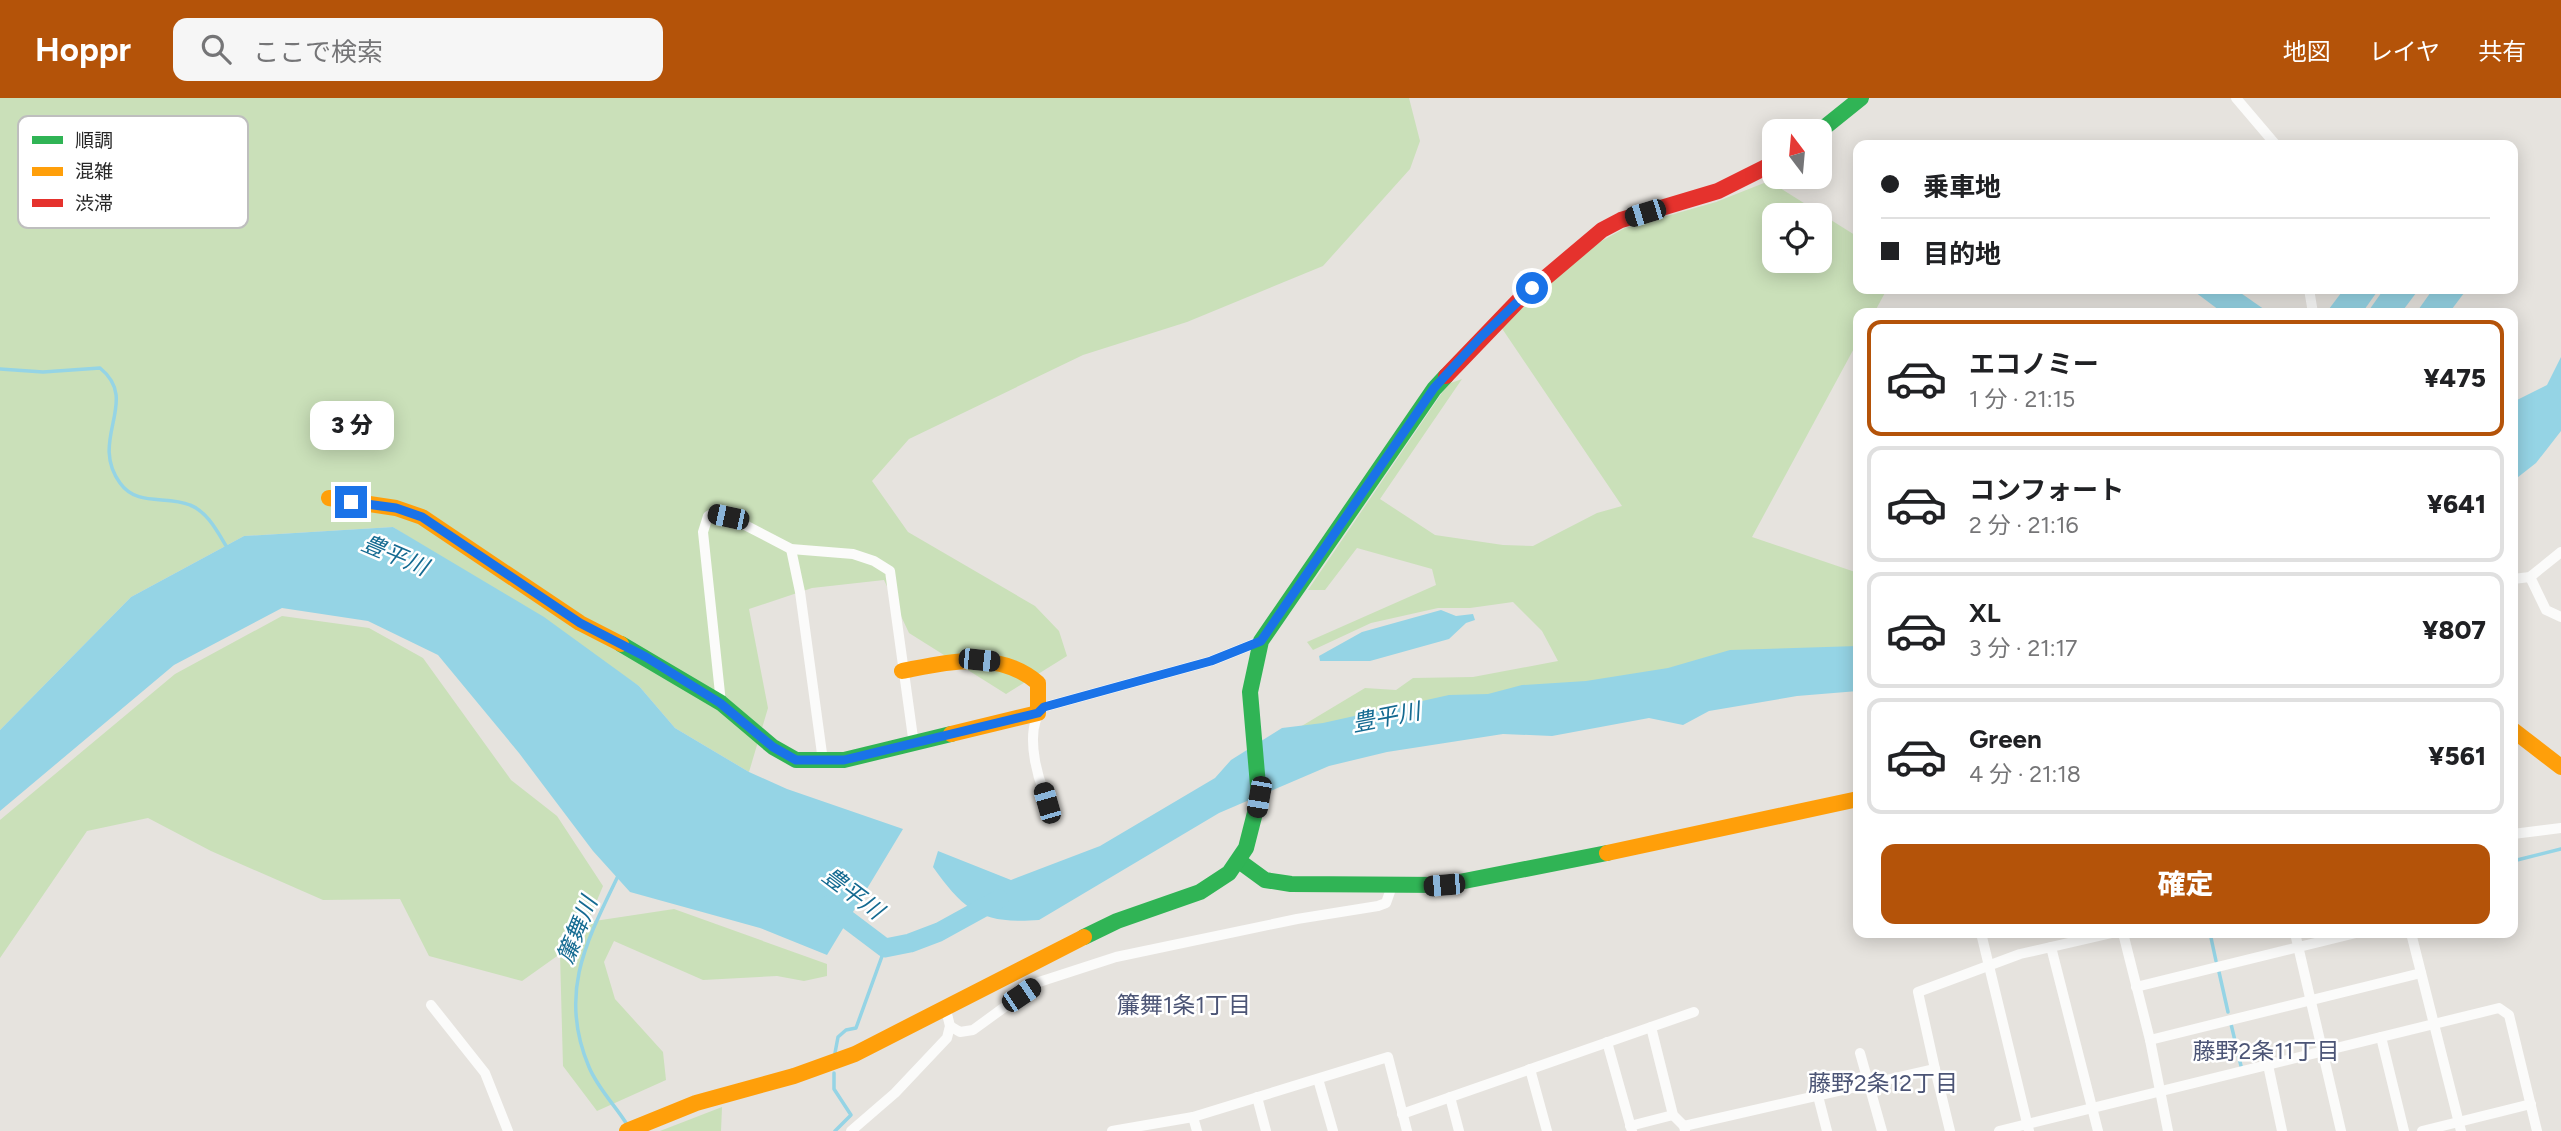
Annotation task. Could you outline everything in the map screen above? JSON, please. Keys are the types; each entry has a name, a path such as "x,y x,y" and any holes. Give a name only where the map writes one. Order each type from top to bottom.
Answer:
{"street":[{"path":"1832,121 1861,98"},
{"path":"2236,98 2272,140"},
{"path":"627,1131 696,1103 826,1066 946,1010 1021,967 1116,921 1200,892 1214,884 1243,854 1259,797 1250,692 1261,641 1434,388 1518,301 1602,230 1621,220 1718,191 1762,169"},
{"path":"329,498 396,508 422,517 580,623 646,657 720,703 773,747 796,760 844,760 1038,713"},
{"path":"720,703 705,523 713,513 728,517 791,549 853,555 874,561 890,571 914,745"},
{"path":"791,549 800,592 823,761"},
{"path":"2518,578 2530,577 2561,552"},
{"path":"2530,577 2546,610 2559,614"},
{"path":"1056,815 1047,803 1035,762 1033,722 1044,707 1211,661 1261,641"},
{"path":"902,671 979,660 1020,668 1038,683 1038,713"},
{"path":"2518,734 2561,767"},
{"path":"1243,854 1265,880 1420,887 1473,881 1853,800"},
{"path":"2518,833 2561,828"},
{"path":"950,1026 960,1032 972,1030 1040,982 1116,957 1297,919 1378,906 1386,903 1392,886"},
{"path":"1982,938 2028,1128"},
{"path":"1950,1131 1918,992 1987,965 2051,947 2097,938"},
{"path":"2123,938 2150,1040 2168,1131"},
{"path":"2296,938 2341,1131"},
{"path":"2136,987 2335,938"},
{"path":"2412,938 2460,1127"},
{"path":"2051,947 2098,1131"},
{"path":"2150,1040 2421,973"},
{"path":"431,1005 485,1073 508,1131"},
{"path":"1999,1131 2028,1128 2092,1109 2500,1008 2509,1015 2537,1131"},
{"path":"852,1131 947,1038 950,1026 946,1010"},
{"path":"1402,1114 1693,1012"},
{"path":"1651,1027 1673,1115 1685,1129 1936,1069"},
{"path":"2381,1037 2404,1131"},
{"path":"1607,1042 1631,1128 1673,1115"},
{"path":"1860,1053 1882,1131"},
{"path":"1112,1131 1193,1117 1388,1057 1407,1131"},
{"path":"2268,1065 2282,1131"},
{"path":"1530,1069 1547,1131"},
{"path":"1318,1079 1333,1131"},
{"path":"1818,1096 1827,1131"},
{"path":"1257,1097 1266,1131"},
{"path":"1450,1097 1459,1131"},
{"path":"2422,1131 2460,1127 2531,1104"},
{"path":"1193,1117 1197,1131"}],"green space":[{"path":"0,98 1409,98 1420,141 1410,169 1323,266 1187,322 1083,355 909,439 872,481 908,532 1035,606 1059,631 1067,656 1006,694 909,633 884,580 812,588 749,609 768,708 749,772 675,728 639,686 393,527 244,536 131,597 0,730"},
{"path":"1762,184 1762,189 1782,189 1804,203 1762,203 1762,273 1832,273 1832,221 1853,234 1853,294 1884,294 1877,308 1853,308 1853,350 1752,537 1853,571 1853,660 1270,745 1365,688 1396,690 1413,678 1473,677 1558,661 1542,631 1513,602 1470,608 1438,608 1371,623 1313,650 1307,642 1436,585 1432,569 1357,548 1325,590 1308,590 1448,384 1462,379 1380,499 1435,535 1503,545 1533,546 1597,513 1622,506 1501,327 1589,248 1625,228 1716,202"},
{"path":"282,616 369,628 423,658 511,780 557,816 603,886 588,922 674,909 827,964 827,976 804,981 777,976 703,980 614,941 604,962 615,999 663,1052 666,1080 597,1111 563,1066 560,954 522,981 429,956 400,899 323,900 211,851 148,818 87,831 0,958 0,820 175,674"},
{"path":"722,1107 721,1131 660,1131"}],"water":[{"path":"2198,294 2242,294 2262,308 2216,308"},
{"path":"2340,294 2375,294 2366,308 2330,308"},
{"path":"2380,294 2415,294 2405,308 2371,308"},
{"path":"2429,294 2463,294 2453,308 2420,308"},
{"path":"2561,357 2561,431 2536,463 2518,477 2518,400 2547,385"},
{"path":"393,527 544,617 639,686 675,728 749,772 787,789 903,829 827,955 760,928 630,892 593,851 519,753 438,655 368,621 282,608 174,665 0,811 0,730 131,597 244,536"},
{"path":"1441,610 1456,616 1473,614 1475,620 1466,623 1449,639 1370,661 1320,661 1319,656 1362,632"},
{"path":"1853,646 1853,691 1797,696 1709,711 1683,725 1649,718 1552,736 1503,734 1387,752 1329,766 1219,813 1039,920 1003,920 977,912 955,895 933,867 938,851 1011,880 1100,846 1215,778 1231,760 1282,728 1323,723 1449,695 1488,694 1522,685 1586,681 1668,668 1730,650"}],"waterway":[{"path":"0,369 43,372 100,368 111,381 116,394 109,451 112,467 120,483 143,498 181,502 196,508 212,524 228,549"},
{"path":"2518,860 2561,849"},
{"name":"簾舞川","path":"618,876 596,923 580,969 576,1016 580,1041 589,1067 628,1126"},
{"name":"豊平川","path":"828,905 885,948 910,943 939,932 999,899"},
{"path":"2211,938 2216,961"},
{"path":"835,1053 838,1037 846,1030 856,1028 885,948"},
{"path":"2219,972 2228,1012"},
{"path":"2231,1024 2241,1066"},
{"path":"834,1073 834,1089 851,1115 835,1131"}],"traffic: fast":[{"path":"1832,121 1861,98"},
{"path":"1084,937 1117,921 1200,892 1229,873 1246,848 1259,797 1250,692 1261,641 1434,389 1446,376"},
{"path":"621,644 721,703 773,747 796,760 844,760 951,734"},
{"path":"1239,861 1265,880 1291,884 1444,885 1607,853"}],"traffic: slow":[{"path":"329,498 396,508 422,517 580,623 621,644"},
{"path":"902,671 955,662 990,662 1023,672 1038,683 1038,713 951,734"},
{"path":"2518,734 2561,767"},
{"path":"1607,853 1853,800"},
{"path":"627,1131 696,1103 794,1076 855,1054 1084,937"}],"traffic: jam":[{"path":"1446,376 1518,301 1602,230 1621,220 1718,191 1762,169"}],"district":[{"name":"簾舞1条1丁目","path":"1184,1005"},
{"name":"藤野2条11丁目","path":"2266,1051"},
{"name":"藤野2条12丁目","path":"1883,1083"}],"route":[{"path":"351,502 396,508 422,517 580,623 646,657 720,703 773,747 796,760 844,760 1038,713 1044,707 1211,661 1261,641 1293,598 1434,388 1480,338 1532,288"}]}
